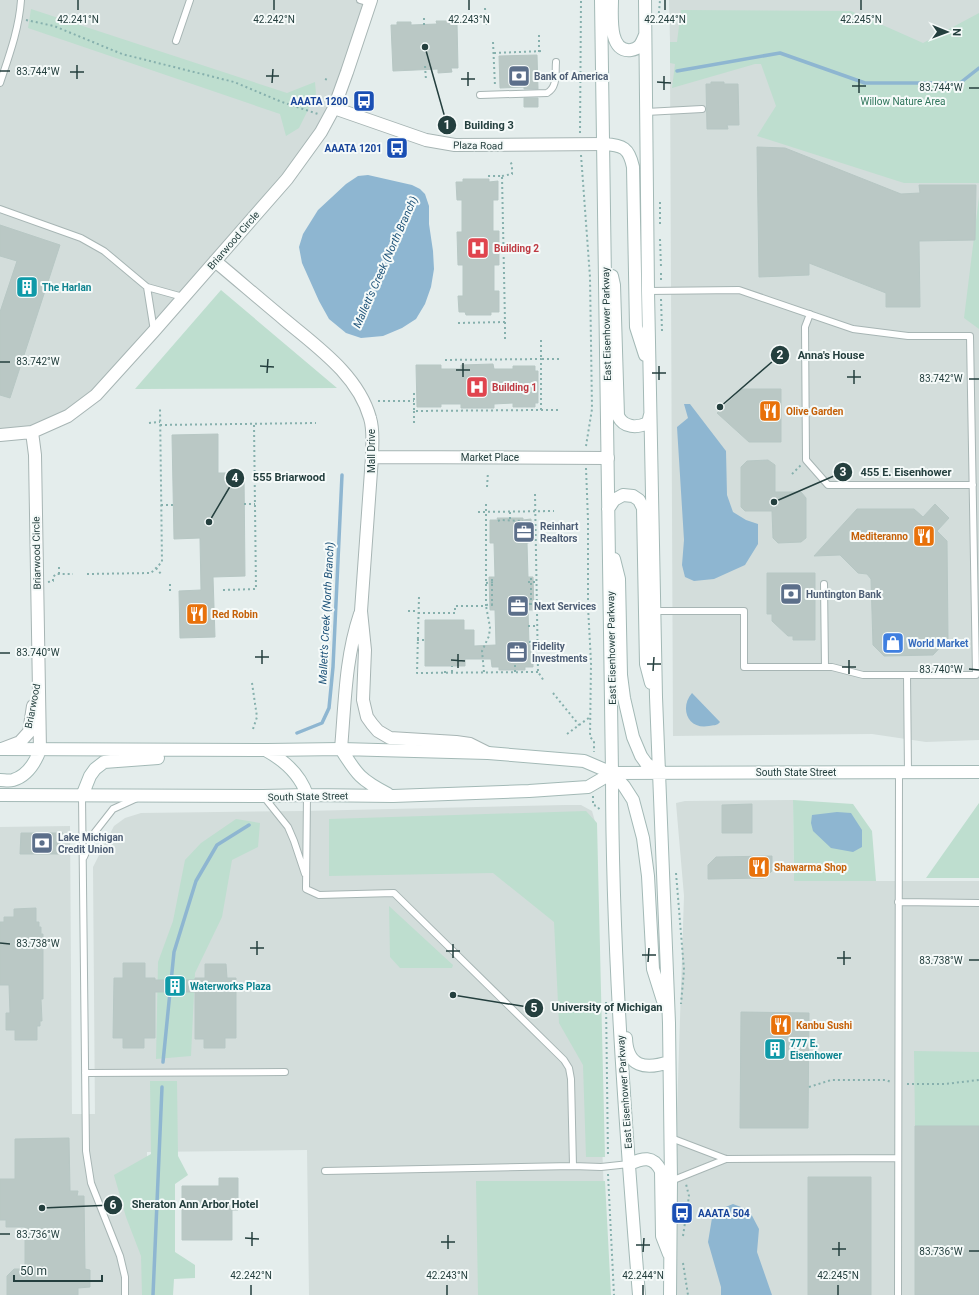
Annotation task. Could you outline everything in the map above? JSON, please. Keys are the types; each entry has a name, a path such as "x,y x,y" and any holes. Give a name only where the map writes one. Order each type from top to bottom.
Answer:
{"main road":[{"name":"East Eisenhower Parkway","path":"601,0 606,253 612,829 616,951 629,1164 639,1295"},
{"path":"612,0 613,33 616,42 621,48 627,50 634,49 641,45 646,32"},
{"path":"645,0 649,370 656,697 669,1023 671,1138 670,1295"},
{"name":"Briarwood Circle","path":"0,435 32,432 68,416 96,395 287,179 321,132 331,113 367,1"},
{"name":"Plaza Road","path":"331,113 426,140 450,145 604,144 621,146 627,151 631,158 633,167 636,327 649,370"},
{"path":"606,253 614,285 618,416 623,423 635,427 648,423 650,415"},
{"name":"Mall Drive","path":"215,261 326,354 349,379 362,398 370,418 372,432 372,457 361,611 365,650 363,700 367,717 384,736 390,738 470,744 488,753"},
{"name":"Briarwood Circle","path":"32,432 35,455 38,675"},
{"name":"Market Place","path":"372,457 608,458"},
{"path":"608,509 614,500 623,495 633,496 639,500 643,508 646,664 656,697"},
{"path":"609,538 620,580 621,675 624,698 633,737 641,756 658,773"},
{"name":"Mall Drive","path":"341,749 348,662 353,636 361,611"},
{"name":"Briarwood","path":"0,749 20,742 29,732 38,675"},
{"name":"Briarwood","path":"38,675 40,750"},
{"name":"South State Street","path":"0,749 341,749 488,753 584,762 612,773 979,772"},
{"path":"341,749 355,772 362,779 370,785 393,796"},
{"path":"0,780 13,780 28,772 36,761 40,750"},
{"path":"82,796 90,776 95,769 104,762 169,758 213,750"},
{"path":"267,750 292,768 304,786 307,795"},
{"path":"612,773 624,786 633,800 643,838 648,876 653,969 669,1023"},
{"name":"South State Street","path":"0,795 393,796 529,791 588,787 612,773"},
{"path":"612,829 620,882 626,1042 632,1058 639,1065 648,1067 660,1066 669,1062"},
{"path":"629,1164 638,1160 646,1159 653,1160 658,1164 661,1171 662,1236 671,1258"}],"lane":[{"path":"0,83 14,44 20,18 21,0"},
{"path":"176,41 190,0"},
{"path":"480,95 547,93 552,90 555,85 556,62"},
{"path":"646,112 702,109"},
{"path":"0,210 81,238 104,251 147,287 183,298"},
{"path":"147,287 154,331"},
{"path":"648,291 739,290 853,329 904,336 970,336 976,675 863,675 832,667 744,667 744,611 654,611"},
{"path":"810,314 805,327 806,460 828,485 973,485"},
{"path":"824,584 825,667"},
{"path":"898,1295 898,902 907,675"},
{"path":"307,795 306,889 320,894 394,893 564,1060 569,1068 571,1079 573,1166"},
{"path":"82,796 86,1151 91,1182 120,1256 125,1277 125,1295"},
{"path":"82,860 95,832 113,809 144,796"},
{"path":"263,796 288,827 306,880"},
{"path":"898,902 979,903"},
{"path":"85,1073 285,1072"},
{"path":"671,1138 726,1158 898,1158"},
{"path":"671,1181 726,1158"},
{"path":"325,1172 608,1166 629,1164"}],"path":[{"path":"580,129 581,0"},
{"path":"485,8 486,28"},
{"path":"20,18 54,26 122,54 234,82 282,102 331,113"},
{"path":"424,18 424,28"},
{"path":"539,35 539,52"},
{"path":"493,42 495,86"},
{"path":"494,52 544,51"},
{"path":"426,66 426,80"},
{"path":"581,158 590,277 592,409 586,448 586,458 588,607 591,662 590,737 594,741"},
{"path":"486,176 502,176 512,174 512,164 510,161"},
{"path":"502,176 505,340"},
{"path":"458,323 505,322"},
{"path":"541,340 541,410"},
{"path":"442,360 558,359"},
{"path":"414,392 414,423"},
{"path":"378,401 414,401"},
{"path":"87,574 151,573 162,562 160,407"},
{"path":"414,411 559,410"},
{"path":"149,422 160,424 316,423"},
{"path":"223,590 256,589 254,424"},
{"path":"792,474 806,460"},
{"path":"487,487 488,472"},
{"path":"535,494 538,672 544,681"},
{"path":"244,504 255,504"},
{"path":"484,672 482,651 490,627 486,605 486,504"},
{"path":"161,505 173,505"},
{"path":"478,512 554,511"},
{"path":"510,512 510,520"},
{"path":"498,521 523,521"},
{"path":"59,567 59,574"},
{"path":"156,568 162,575"},
{"path":"53,582 54,575 73,574"},
{"path":"531,578 529,582 531,593 529,604 531,608"},
{"path":"492,579 494,604 492,608"},
{"path":"486,582 493,582"},
{"path":"529,582 536,582"},
{"path":"170,584 170,592"},
{"path":"531,593 537,593"},
{"path":"419,597 417,673 538,672"},
{"path":"408,611 455,613 455,606 494,604"},
{"path":"529,604 537,604"},
{"path":"528,626 537,626"},
{"path":"417,640 425,640"},
{"path":"529,642 538,641"},
{"path":"515,665 515,672"},
{"path":"452,666 452,672"},
{"path":"252,683 257,717 254,728"},
{"path":"553,693 579,725"},
{"path":"567,734 590,717"},
{"path":"593,801 593,804 600,809 601,812"},
{"path":"605,996 608,1166 614,1295"},
{"path":"683,1239 689,1196 684,1176"},
{"path":"683,1262 688,1295"}],"shaded area":[{"path":"0,0 371,0 321,132 215,261 68,416 0,435"},
{"path":"669,0 979,0 979,49 670,42"},
{"path":"670,63 831,64 979,157 979,740 926,742 872,734 673,736"},
{"path":"793,800 794,881 979,881 979,1295 671,1295 684,896 676,803 685,801"},
{"path":"565,805 581,805 592,811 596,825 602,1143 608,1295 309,1295 307,1150 147,1152 147,1295 0,1295 0,827 70,826 72,1114 95,1114 93,867 114,826 125,818 141,813"}],"green space":[{"path":"31,9 287,93 315,82 316,94 299,128 286,136 280,114 28,28"},
{"name":"Willow Nature Area","path":"681,10 851,11 923,43 979,13 979,183 904,183 757,136 776,106 761,64 755,64 672,88 675,64 670,63 670,42 677,42"},
{"path":"979,197 979,329 964,318"},
{"path":"221,290 337,388 135,389"},
{"path":"793,800 853,804 872,831 876,881 794,881"},
{"path":"979,803 979,878 926,878"},
{"path":"586,811 597,823 605,1157 586,1157 583,1065 559,1023 554,922 493,873 329,876 329,819"},
{"path":"236,819 260,823 258,847 232,860 222,917 195,973 191,1056 156,1059 158,962 173,921 185,860 201,843"},
{"path":"389,906 453,965 452,968 400,968 390,957"},
{"path":"914,1051 979,1052 979,1126 915,1126"},
{"path":"150,1081 177,1081 178,1156 188,1175 175,1184 175,1252 195,1265 195,1278 174,1279 173,1295 142,1295 141,1256 126,1217 114,1175 151,1154"},
{"path":"476,1181 605,1181 611,1295 478,1295"}],"water":[{"path":"368,175 412,185 420,189 425,194 429,206 429,224 434,269 431,287 425,304 416,319 402,328 383,336 361,338 346,333 329,319 302,263 299,247 303,234 318,210 346,184 358,176"},
{"path":"684,404 690,404 726,451 727,495 733,512 746,520 758,524 758,544 745,565 714,579 694,581 685,577 682,565 684,540 677,427 688,418"},
{"path":"692,693 720,722 719,723 715,725 702,726 696,725 691,721 686,711 686,705"},
{"path":"837,812 851,813 862,830 862,847 853,852 831,848 813,831 811,823 812,815"},
{"path":"733,1204 749,1210 759,1229 757,1252 772,1295 721,1295 721,1287 708,1242 713,1212"}],"building":[{"path":"436,21 450,21 450,24 457,23 458,68 451,68 452,72 438,73 438,69 393,71 391,25 397,25 397,22 411,22 411,25 437,24"},
{"name":"Bank of America","path":"537,55 538,89 524,89 524,87 500,88 499,56"},
{"path":"711,82 738,84 739,125 727,125 728,129 707,129 706,84 711,84"},
{"path":"524,98 538,98 538,107 524,107"},
{"path":"757,147 785,148 901,194 920,193 919,185 976,185 975,240 919,241 920,307 886,307 886,293 809,263 809,275 759,277"},
{"name":"Building 2","path":"463,179 489,179 489,182 498,181 498,200 493,200 493,231 499,231 499,265 494,265 494,291 499,291 499,312 491,312 491,315 466,315 465,312 459,312 458,296 463,296 463,265 458,265 457,232 462,232 462,200 457,200 456,182 463,182"},
{"name":"The Harlan","path":"0,225 60,245 10,398 0,395 0,312 17,261 0,256"},
{"name":"Building 1","path":"493,364 494,369 513,369 513,366 535,366 535,371 538,371 538,403 535,403 535,407 513,407 513,403 494,404 494,408 461,408 461,404 441,404 441,407 417,407 416,365 441,365 441,369 461,369 461,365"},
{"path":"742,389 781,389 781,442 749,442 717,413"},
{"path":"218,434 218,473 244,473 245,576 213,577 215,637 180,638 179,591 201,590 200,538 174,539 172,435"},
{"path":"768,460 775,465 775,492 801,492 806,498 806,538 801,542 778,543 773,538 772,511 745,511 741,507 741,467 747,461"},
{"path":"935,504 949,518 937,531 947,541 948,639 933,655 884,656 873,645 871,579 867,574 858,573 840,555 814,556 857,509 914,509 923,517"},
{"path":"497,518 523,518 523,520 531,519 532,542 527,543 528,577 533,577 534,610 528,610 529,645 533,645 533,667 525,667 525,670 499,670 499,667 492,667 491,659 465,659 465,666 425,666 425,620 464,620 464,630 474,630 474,646 496,645 495,610 490,610 489,577 495,577 494,543 490,543 490,520 498,520"},
{"name":"Huntington Bank","path":"767,573 815,573 815,640 793,640 793,636 788,636 772,621 772,614 767,614"},
{"path":"752,804 752,833 722,833 722,805"},
{"name":"Lake Michigan Credit Union","path":"21,833 63,833 63,854 20,854"},
{"path":"772,856 772,871 764,878 708,879 708,865 716,857"},
{"path":"36,908 36,922 39,922 41,934 43,934 43,999 41,999 42,1021 40,1021 40,1026 37,1026 37,1040 15,1040 15,1030 6,1030 6,1013 10,1013 9,985 0,985 0,922 4,922 4,917 14,917 14,909"},
{"path":"123,963 145,963 145,978 155,978 155,980 195,980 195,978 205,978 205,964 226,964 227,978 236,978 236,1038 225,1038 225,1048 204,1048 204,1039 195,1039 195,992 155,992 155,1038 144,1038 144,1048 123,1048 123,1038 113,1038 114,978 123,978"},
{"name":"777 E. Eisenhower","path":"741,1012 809,1013 808,1128 740,1128"},
{"path":"915,1126 979,1126 979,1295 915,1295"},
{"path":"69,1138 70,1191 78,1191 77,1196 84,1196 85,1269 90,1270 90,1287 78,1288 78,1295 7,1295 7,1276 14,1269 25,1269 25,1227 6,1227 6,1220 0,1220 0,1179 15,1179 15,1139"},
{"path":"808,1177 871,1177 871,1295 808,1295"},
{"path":"219,1178 238,1178 238,1210 232,1210 232,1240 182,1240 182,1186 219,1186"}],"waterway":[{"name":"Mallett's Creek (North Branch)","path":"677,71 780,53 865,83 960,83 979,68"},
{"name":"Mallett's Creek (North Branch)","path":"297,733 322,723 329,708 333,667 342,475"},
{"name":"Mallett's Creek (North Branch)","path":"163,1062 174,952 196,881 217,845 249,825"},
{"name":"Mallett's Creek (North Branch)","path":"153,1295 162,1087"}],"place":[{"name":"Building 3","path":"425,47"},
{"name":"Bank of America","path":"519,76"},
{"name":"AAATA 1200","path":"364,101"},
{"name":"AAATA 1201","path":"397,148"},
{"name":"Building 2","path":"478,248"},
{"name":"The Harlan","path":"27,287"},
{"name":"Building 1","path":"477,387"},
{"name":"Anna's House","path":"720,407"},
{"name":"Olive Garden","path":"770,411"},
{"name":"455 E. Eisenhower","path":"774,502"},
{"name":"555 Briarwood","path":"209,522"},
{"name":"Reinhart Realtors","path":"524,532"},
{"name":"Mediteranno","path":"924,536"},
{"name":"Huntington Bank","path":"791,594"},
{"name":"Next Services","path":"518,606"},
{"name":"Red Robin","path":"197,614"},
{"name":"World Market","path":"893,643"},
{"name":"Fidelity Investments","path":"517,652"},
{"name":"Lake Michigan Credit Union","path":"42,843"},
{"name":"Shawarma Shop","path":"759,867"},
{"name":"Waterworks Plaza","path":"175,986"},
{"name":"University of Michigan","path":"453,995"},
{"name":"Kanbu Sushi","path":"781,1025"},
{"name":"777 E. Eisenhower","path":"775,1049"},
{"name":"Sheraton Ann Arbor Hotel","path":"42,1208"},
{"name":"AAATA 504","path":"682,1213"}]}
